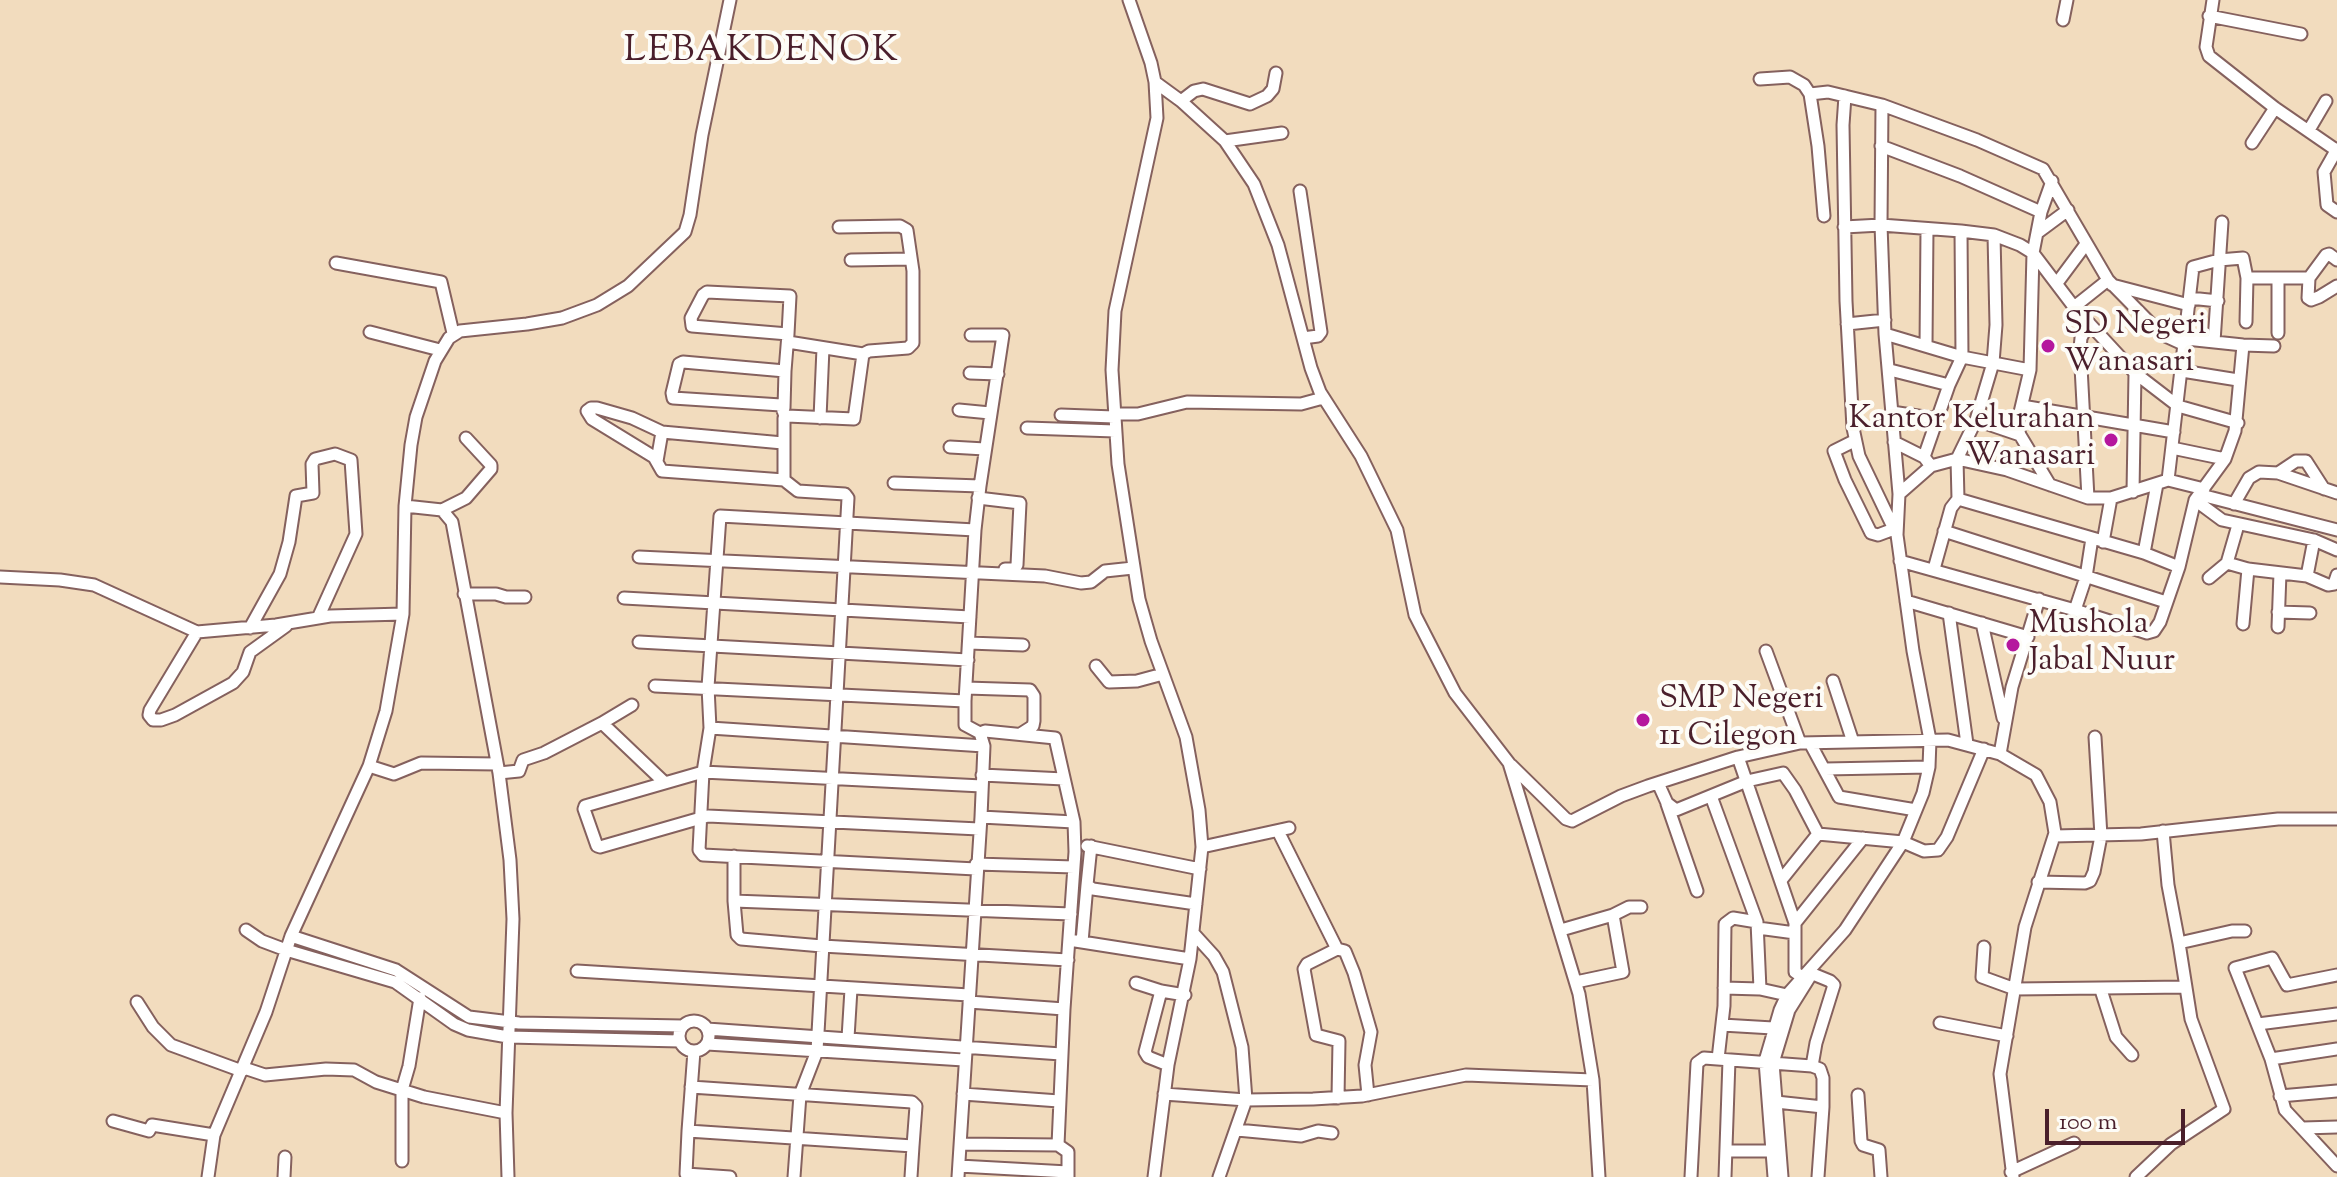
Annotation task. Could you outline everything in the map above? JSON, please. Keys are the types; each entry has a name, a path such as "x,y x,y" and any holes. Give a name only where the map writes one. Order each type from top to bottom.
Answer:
{"street":[{"path":"208,1177 214,1135 243,1070 291,936 369,766 390,693 403,614 405,506 416,417 440,350 453,333 478,327 527,324 581,313 628,286 685,232 730,0"},
{"path":"1129,0 1155,82 1156,127 1115,311 1112,370 1115,431 1133,568 1151,641 1186,737 1202,847 1194,934 1185,995 1168,1065 1154,1177"},
{"path":"2063,20 2067,0"},
{"path":"2213,0 2206,47 2209,56 2275,108 2337,149 2324,174 2327,205 2337,212"},
{"path":"2209,16 2301,34"},
{"path":"1181,101 1194,91 1203,89 1250,104 1267,96 1273,89 1276,73"},
{"path":"1760,79 1790,77 1804,85 1810,94 1824,216"},
{"path":"1155,82 1225,141 1261,199 1282,258 1323,398 1361,456 1390,514 1401,543 1409,597 1442,671 1455,693 1509,763 1570,821 1582,818 1628,793 1658,783 1738,757 1805,743 1930,740 1967,744 2000,754 2026,767 2042,782 2053,813 2054,836 2025,927 1999,1083 2012,1174 2074,1143"},
{"path":"1810,94 1828,92 1882,105 2040,167 2052,181 2109,282 2161,334 2185,342 2274,346"},
{"path":"1845,96 1844,227 1854,441 1896,532"},
{"path":"2309,130 2326,101"},
{"path":"1782,1177 1774,1142 1769,1062 1773,1028 1787,995 1845,930 1903,842 1929,767 1930,740 1896,532 1899,494 1885,334 1881,225 1882,105"},
{"path":"2252,143 2275,108"},
{"path":"1225,141 1282,133"},
{"path":"1881,146 2041,212"},
{"path":"2050,485 2017,425 2030,370 2033,253 2041,212 2052,181"},
{"path":"1300,191 1321,332 1318,336 1303,338"},
{"path":"2037,233 2068,210"},
{"path":"2214,342 2222,222"},
{"path":"1844,227 1881,225 1961,231 1994,235 2020,245 2033,253 2074,307 2135,373 2178,406 2238,423"},
{"path":"784,480 785,371 788,338 790,296 707,292 691,318 692,326 788,338 823,348 863,354 912,346 911,259 907,230 903,226 839,227"},
{"path":"1926,346 1927,229"},
{"path":"1899,494 1928,461 1937,419 1962,357 1961,231"},
{"path":"1934,569 1951,508 1958,499 1957,459 1976,420 1993,363 1996,325 1994,235"},
{"path":"2057,283 2086,244"},
{"path":"2337,260 2327,254 2309,278 2307,296 2310,300 2337,286"},
{"path":"2144,553 2172,448 2192,269 2219,260 2243,258 2247,278 2246,322"},
{"path":"851,260 911,259"},
{"path":"336,263 441,282 453,333"},
{"path":"2247,278 2309,278"},
{"path":"2278,278 2278,333"},
{"path":"2074,307 2109,282 2190,302 2218,301"},
{"path":"1847,324 1885,320"},
{"path":"2088,498 2080,348 2081,338 2089,323"},
{"path":"370,332 440,350"},
{"path":"1885,334 1962,357 2030,370"},
{"path":"971,335 1003,335 975,530 965,725 980,733 992,731 1055,738 1074,822 1058,1145"},
{"path":"1900,561 2150,633 2157,628 2200,495 2225,459 2238,423 2238,380 2243,345"},
{"path":"820,418 823,348"},
{"path":"784,412 850,421 856,417 863,354"},
{"path":"784,412 781,405 673,398 672,393 679,364 683,362 785,371"},
{"path":"1890,370 1949,385"},
{"path":"2182,371 2238,380"},
{"path":"970,373 998,374"},
{"path":"2133,492 2135,373"},
{"path":"1061,415 1138,414 1187,402 1285,405 1323,398"},
{"path":"2022,406 2174,432"},
{"path":"783,443 662,432 632,418 597,408 587,411 592,419 657,461 662,471 784,480 798,491 845,494 848,498 817,1051 800,1095 794,1177"},
{"path":"959,410 990,413"},
{"path":"1892,412 1937,419"},
{"path":"1976,420 2020,435"},
{"path":"1027,428 1115,431"},
{"path":"657,461 662,432"},
{"path":"405,506 442,510 466,498 492,467 466,438"},
{"path":"1854,441 1834,451 1845,480 1871,533 1896,532"},
{"path":"1894,442 1928,461 1957,459 1992,465 2088,498 2111,498 2163,482 2200,495 2337,530"},
{"path":"950,447 985,449"},
{"path":"2172,448 2225,459"},
{"path":"250,628 280,574 296,496 313,493 312,464 315,459 335,454 351,460 356,534 318,618"},
{"path":"2278,473 2296,461 2306,461 2324,489"},
{"path":"2234,504 2251,475 2259,472 2278,473 2337,493"},
{"path":"639,557 844,568 1011,570 1017,565 1020,503 979,492 894,483"},
{"path":"2200,495 2222,520 2314,540 2337,550"},
{"path":"2075,610 2111,498"},
{"path":"1958,499 2144,553 2179,567"},
{"path":"442,510 452,522 498,768 512,903 506,1113 508,1177"},
{"path":"975,530 847,525 722,515 719,518 708,687 710,728 699,816 700,853 826,862 1074,867"},
{"path":"2209,578 2227,563 2238,525"},
{"path":"1944,531 2166,602"},
{"path":"2307,576 2314,540"},
{"path":"2227,563 2248,569 2307,576 2329,585 2334,584 2337,575"},
{"path":"973,570 1052,576 1087,583 1105,571 1133,568"},
{"path":"2243,624 2248,569"},
{"path":"2278,627 2280,573"},
{"path":"0,577 94,585 197,632 318,618 403,614"},
{"path":"464,594 525,597"},
{"path":"624,598 970,617"},
{"path":"2000,754 2004,723 2039,599"},
{"path":"1906,601 2028,637"},
{"path":"2278,612 2310,613"},
{"path":"1949,613 1967,744"},
{"path":"197,632 150,710 153,720 175,715 233,683 243,672 250,652 289,623"},
{"path":"1982,623 2004,723"},
{"path":"639,642 968,660"},
{"path":"969,643 1023,645"},
{"path":"1766,651 1805,743 1825,769 1840,798 1916,810"},
{"path":"1096,666 1109,682 1137,681 1163,674"},
{"path":"1833,681 1853,742"},
{"path":"655,686 965,701"},
{"path":"966,688 1030,690 1034,696 1034,721 1033,726 1022,733"},
{"path":"369,766 394,774 421,763 519,771 523,760 544,753 632,705"},
{"path":"602,723 665,783"},
{"path":"710,728 984,746"},
{"path":"961,1144 1058,1145 1068,1152 1068,1174 959,1172 984,746 980,733"},
{"path":"2038,882 2090,881 2094,872 2101,836 2095,737"},
{"path":"1818,834 1903,842 1924,851 1936,851 1942,847 1984,749"},
{"path":"1738,757 1782,879 1795,928 1795,972 1830,981 1834,985 1812,1066"},
{"path":"1509,763 1576,982 1593,1080 1599,1177"},
{"path":"1825,769 1929,767"},
{"path":"1064,779 831,780 703,772 585,806 584,813 597,846 699,816 829,821 1074,822"},
{"path":"1667,803 1676,810 1747,781 1785,774 1818,834"},
{"path":"1658,783 1697,891"},
{"path":"1711,796 1758,925 1760,989"},
{"path":"2054,836 2101,836 2278,819 2337,819"},
{"path":"1202,847 1284,830 1337,949 1346,953 1370,1024 1371,1040 1365,1065 1368,1095"},
{"path":"2136,1177 2186,1133 2224,1110 2191,1019 2168,885 2163,831"},
{"path":"1782,879 1818,834"},
{"path":"1795,928 1863,838"},
{"path":"1075,843 1200,869"},
{"path":"1082,942 1091,846"},
{"path":"734,856 734,901 737,935 741,939 1068,960"},
{"path":"1087,885 1093,889 1196,904"},
{"path":"734,901 1071,914"},
{"path":"1561,930 1613,915 1634,905 1641,907"},
{"path":"1576,982 1623,972 1613,915"},
{"path":"1725,1177 1727,1151 1722,1025 1725,923 1733,918 1758,925 1795,928"},
{"path":"246,930 262,941 286,950 383,977 407,988 462,1028 508,1037 680,1041"},
{"path":"2179,943 2245,931"},
{"path":"1194,934 1214,956 1229,986 1242,1047 1246,1100 1219,1177"},
{"path":"291,936 396,970 469,1017 509,1022 683,1026 693,1021 707,1029 1061,1054"},
{"path":"1069,940 1190,959"},
{"path":"1984,947 1982,977 2015,989 2186,987"},
{"path":"1337,949 1305,965 1304,969 1316,1035 1339,1042 1338,1098"},
{"path":"2337,975 2287,985 2272,958 2235,968 2271,1059 2285,1110 2337,1166"},
{"path":"577,971 851,989 1064,1009"},
{"path":"1774,1177 1776,1102 1769,1062 1807,974"},
{"path":"1136,983 1185,995"},
{"path":"1724,988 1760,989 1787,995"},
{"path":"848,1038 851,989"},
{"path":"2101,990 2116,1037 2132,1055"},
{"path":"1161,991 1145,1052 1150,1059 1168,1065"},
{"path":"402,1161 402,1090 420,998"},
{"path":"137,1002 153,1027 171,1045 243,1070 265,1075 326,1069 354,1070 371,1080 402,1090 506,1113"},
{"path":"2258,1024 2337,1014"},
{"path":"1940,1023 2007,1036"},
{"path":"1722,1025 1773,1028"},
{"path":"683,1026 680,1041 685,1048 694,1051 707,1044 964,1060"},
{"path":"707,1029 707,1044"},
{"path":"2271,1059 2337,1049"},
{"path":"694,1051 686,1175 730,1177"},
{"path":"1691,1177 1697,1063 1701,1058 1817,1067 1822,1074 1823,1107 1818,1177"},
{"path":"1164,1094 1246,1100 1338,1098 1466,1075 1593,1080"},
{"path":"691,1087 912,1102 916,1106 911,1177"},
{"path":"2280,1096 2337,1091"},
{"path":"963,1094 1059,1101"},
{"path":"1858,1095 1861,1141 1863,1145 1879,1150 1881,1177"},
{"path":"1776,1102 1823,1107"},
{"path":"113,1121 149,1131 152,1125 214,1135"},
{"path":"2303,1128 2337,1127"},
{"path":"1237,1130 1301,1136 1318,1131 1332,1133"},
{"path":"688,1131 913,1146"},
{"path":"1727,1151 1774,1142"},
{"path":"284,1177 285,1157"}],"place":[{"name":"SD Negeri Wanasari","path":"2048,346"},
{"name":"Kantor Kelurahan Wanasari","path":"2111,440"},
{"name":"Mushola Jabal Nuur","path":"2013,645"},
{"name":"SMP Negeri 11 Cilegon","path":"1643,720"}],"district":[{"name":"LEBAKDENOK","path":"762,54"}]}
